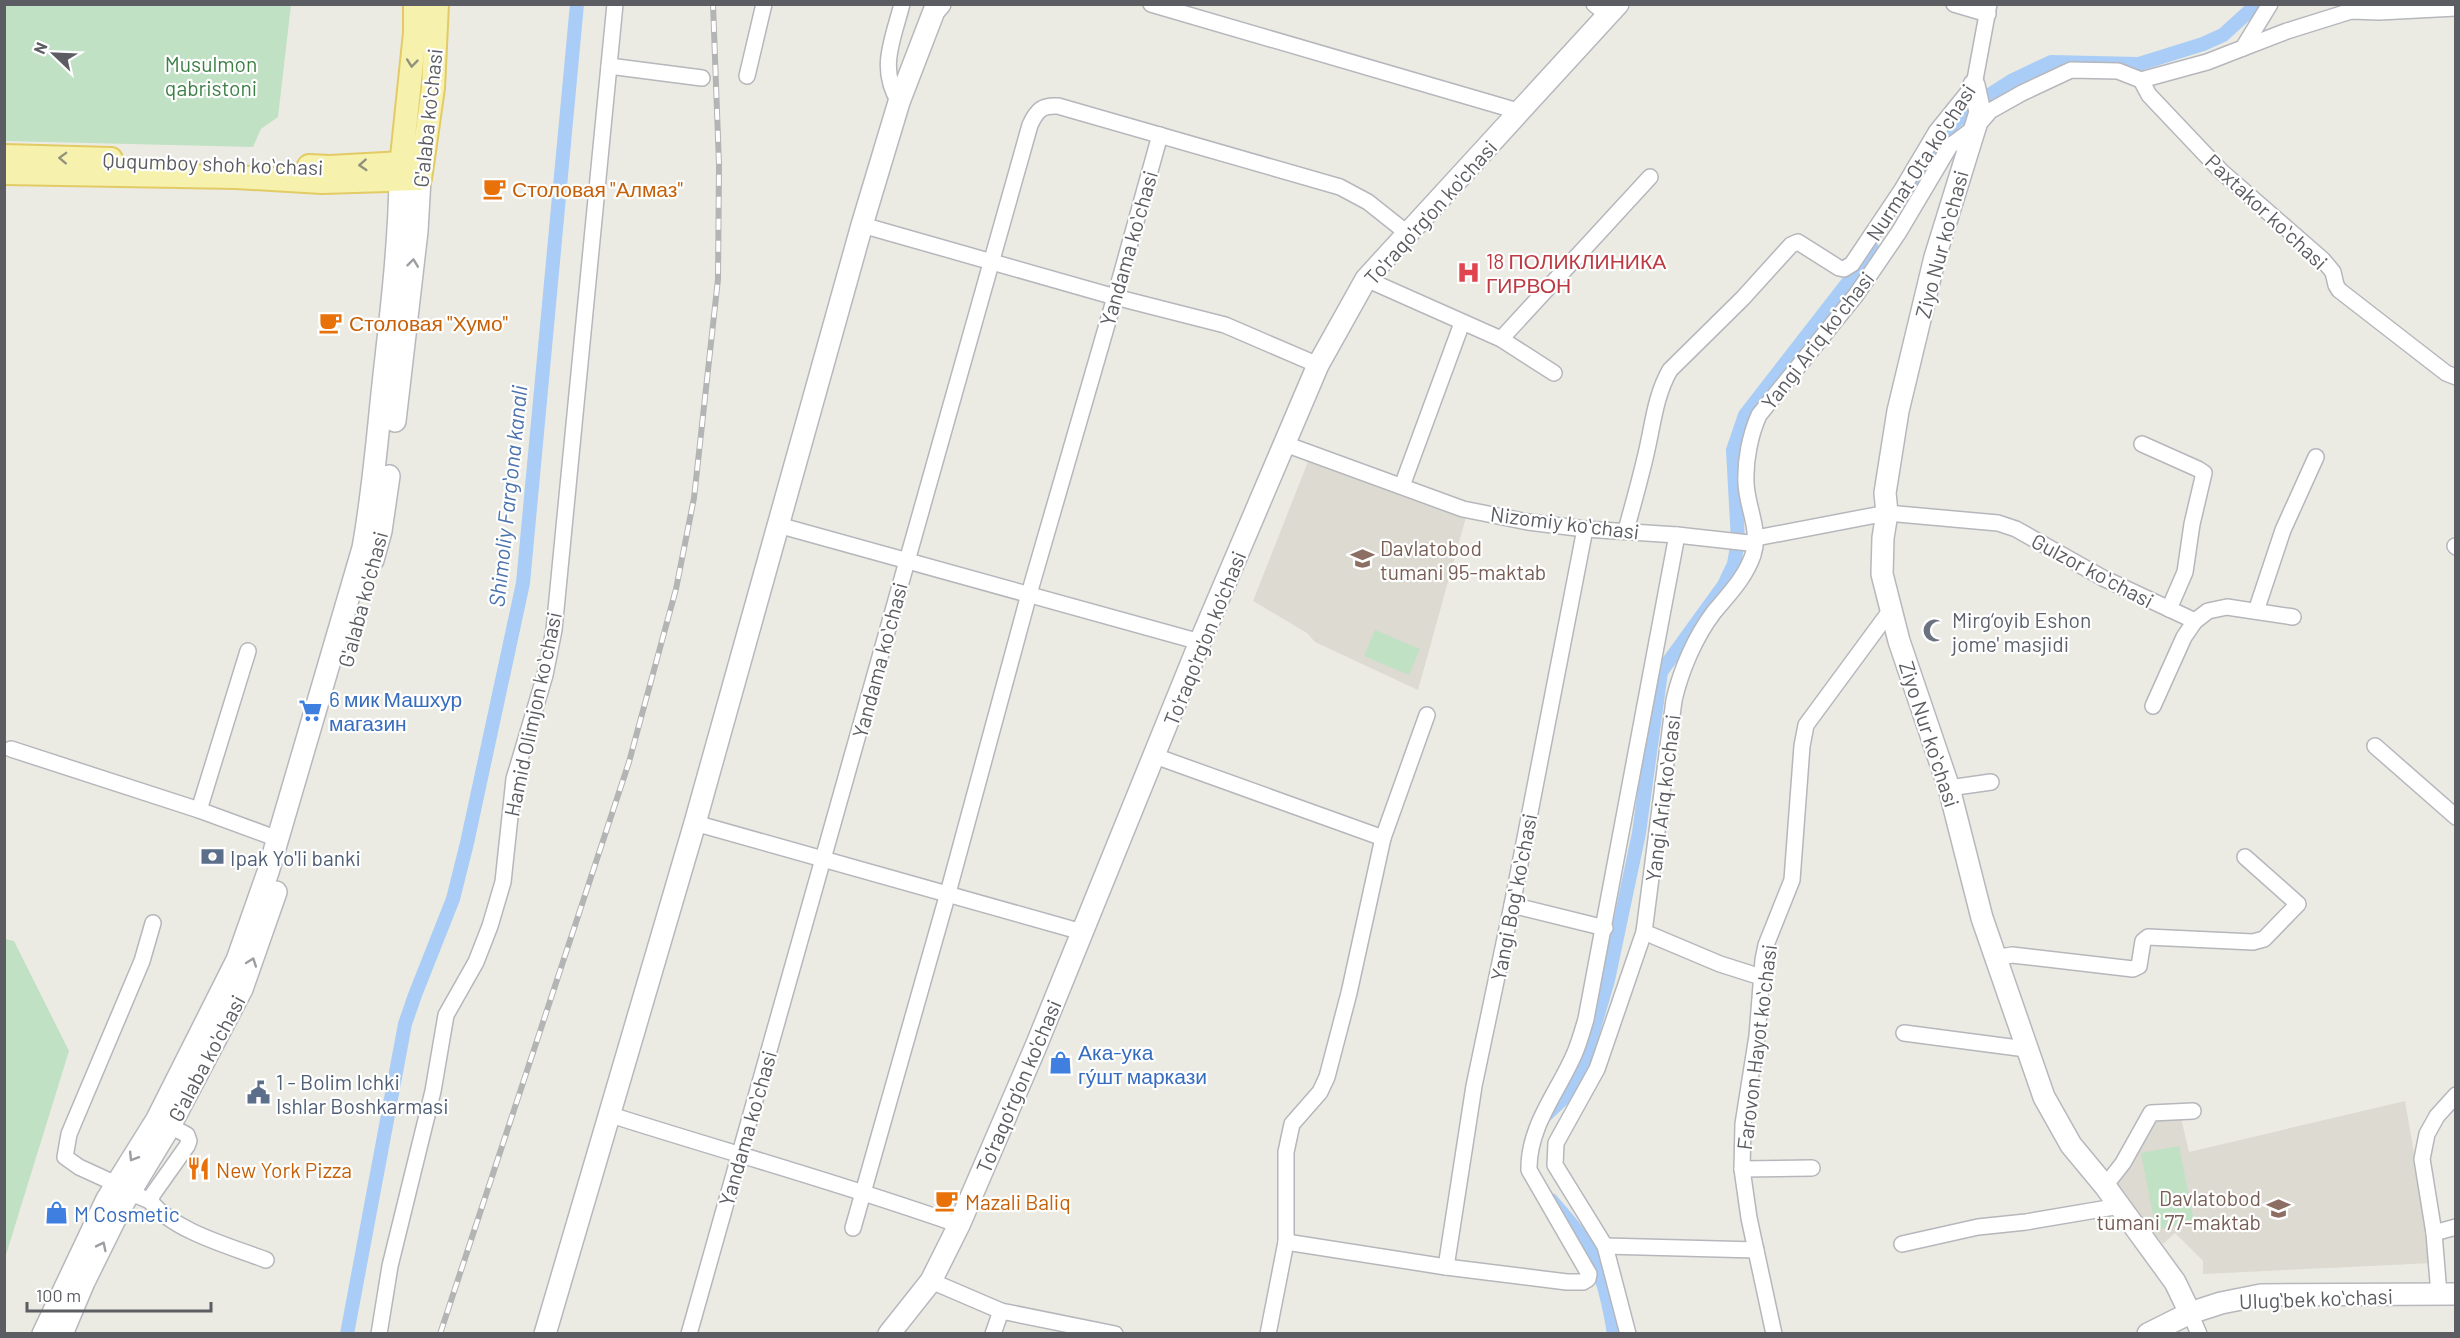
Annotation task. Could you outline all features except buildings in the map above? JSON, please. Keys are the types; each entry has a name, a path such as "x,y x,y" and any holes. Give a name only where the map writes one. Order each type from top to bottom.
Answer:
{"main road":[{"name":"G'alaba ko'chasi","path":"164,1122 228,982 252,919 278,839 363,548 387,431 417,231 411,170 415,4"},
{"name":"G'alaba ko'chasi","path":"411,170 433,88 437,4"},
{"path":"544,1334 611,1115 695,824 862,225 899,102 934,11 940,4"},
{"name":"To'raqo'rg'on ko'chasi","path":"889,1334 931,1281 959,1225 1155,756 1200,642 1318,365 1366,279 1521,112 1606,8"},
{"path":"1974,85 1979,119"},
{"name":"Ziyo Nur koʻchasi","path":"1979,119 1935,257 1898,411 1885,493 1887,513 1883,538 1882,574 1890,611 1949,788 1982,918 2044,1097 2071,1145 2105,1186 2175,1282 2190,1313"},
{"name":"Ququmboy shoh koʻchasi","path":"4,156 411,170"},
{"name":"Ququmboy shoh koʻchasi","path":"4,172 236,177 322,182 411,170"},
{"name":"G'alaba ko'chasi","path":"43,1334 61,1321 122,1188 164,1122 242,988 281,876 381,531 387,431"},
{"name":"Ulugʻbek koʻchasi","path":"2148,1334 2190,1313 2221,1303 2261,1295 2447,1294"}],"street":[{"name":"Hamid Olimjon koʻchasi","path":"379,1334 390,1266 433,1091 446,1015 476,962 490,926 502,882 514,779 545,675 554,630 615,4"},
{"path":"747,76 764,4"},
{"path":"899,102 891,88 887,61 902,4"},
{"path":"1151,4 1521,112"},
{"path":"1954,4 1988,10"},
{"path":"2243,48 2270,4"},
{"path":"2141,80 2207,62 2287,31 2351,11 2456,8"},
{"name":"Nurmat Ota koʻchasi","path":"1626,530 1646,454 1657,400 1670,370 1743,298 1791,244 1798,242 1839,268 1844,269 1852,264 1901,191 1936,132 1974,85 1988,10"},
{"path":"609,66 702,78"},
{"name":"Yangi Ariq koʻchasi","path":"1628,1334 1605,1246 1576,1197 1560,1177 1554,1165 1554,1153 1556,1143 1597,1069 1644,932 1674,700 1680,675 1713,614 1739,584 1752,556 1753,541 1746,484 1751,439 1759,415 1856,296 1899,231 1950,146 1979,119 2014,97 2071,70 2118,71 2141,80"},
{"name":"Paxtakor koʻchasi","path":"2141,80 2149,95 2222,172 2323,260 2333,272 2339,290 2446,374 2456,377"},
{"name":"Yandama koʻchasi","path":"689,1334 1030,125 1037,112 1046,106 1058,106 1340,187 1368,202 1407,233"},
{"name":"Yandama koʻchasi","path":"853,1228 948,893 1029,594 1160,135"},
{"path":"1502,339 1650,177"},
{"path":"862,225 1115,297 1225,325 1318,365"},
{"path":"1366,279 1502,339 1554,374"},
{"path":"1402,486 1462,323"},
{"name":"Nizomiy koʻchasi","path":"1285,444 1463,509 1527,522 1585,529 1626,530 1731,542 1753,541"},
{"path":"2142,444 2204,473 2192,524 2185,572 2169,609"},
{"path":"2256,611 2283,530 2316,457"},
{"name":"Gulzor koʻchasi","path":"1753,541 1887,513 2005,525 2103,578 2195,621"},
{"path":"778,525 1200,642"},
{"name":"Yangi Bogʻ koʻchasi","path":"1446,1267 1474,1086 1512,905 1585,529"},
{"path":"1286,1242 1446,1267 1567,1282 1587,1280 1589,1274 1529,1170 1529,1152 1533,1136 1576,1050 1586,1019 1605,928 1637,741 1677,535"},
{"path":"2152,706 2184,637 2195,621 2208,611 2217,608 2293,617"},
{"name":"Farovon Hayot koʻchasi","path":"1774,1334 1742,1169 1743,1124 1757,1036 1761,977 1766,945 1792,880 1802,746 1806,725 1890,611"},
{"path":"199,810 249,651"},
{"path":"1269,1334 1286,1242 1286,1152 1292,1124 1320,1092 1327,1077 1349,993 1383,838 1426,715"},
{"path":"2375,746 2456,817"},
{"path":"11,749 199,810 278,839"},
{"path":"1155,756 1383,838"},
{"path":"1949,788 1991,782"},
{"path":"695,824 824,858 1082,932"},
{"path":"1995,957 2012,955 2133,969 2139,966 2143,941 2148,937 2253,942 2264,939 2298,903 2245,857"},
{"path":"1512,905 1605,928"},
{"path":"153,923 142,961 69,1134 65,1156 79,1167 150,1201 158,1210 181,1226 266,1260"},
{"path":"1644,932 1720,964 1761,977"},
{"path":"1904,1033 2026,1049"},
{"path":"2447,1294 2422,1160 2427,1134 2437,1116 2456,1095"},
{"path":"2105,1186 2123,1163 2151,1113 2193,1111"},
{"path":"611,1115 739,1156 862,1191 959,1225"},
{"path":"150,1201 189,1142 187,1135 164,1122"},
{"path":"1742,1169 1812,1168"},
{"path":"1902,1244 1978,1227 2026,1222 2120,1206"},
{"path":"2434,1233 2456,1227"},
{"path":"1605,1246 1756,1250"},
{"path":"931,1281 1001,1311 1115,1334"},
{"path":"993,1334 1001,1311"},
{"path":"2190,1313 2199,1334"}],"shaded area":[{"name":"Davlatobod tumani 95-maktab","path":"1309,459 1466,517 1418,690 1315,642 1307,633 1253,601"},
{"name":"Davlatobod tumani 77-maktab","path":"2405,1101 2433,1263 2203,1274 2203,1261 2175,1233 2163,1244 2116,1186 2156,1119 2181,1118 2189,1152"}],"green space":[{"name":"Musulmon qabristoni","path":"5,4 291,5 278,117 261,129 253,147 5,141"},
{"path":"1375,630 1420,649 1409,675 1364,656"},
{"path":"5,939 14,941 69,1051 5,1258"},
{"path":"2179,1146 2194,1222 2156,1230 2141,1153"}],"waterway":[{"name":"Shimoliy Fargʻona kanali","path":"347,1334 405,1024 453,899 523,583 577,4"},
{"path":"1905,197 1953,124 1980,101 2013,80 2051,62 2139,64 2203,44 2223,35 2257,4"},
{"path":"1545,1116 1569,1093 1580,1076 1608,980 1639,833 1661,672 1724,585 1734,564 1738,541 1733,450 1745,415 1872,248"},
{"path":"1551,1200 1579,1234 1593,1257 1606,1294 1614,1334"}],"railway":[{"path":"440,1334 629,762 676,589 694,498 718,279 719,165 713,4"}],"place":[{"name":"Столовая \"Алмаз\"","path":"494,188"},
{"name":"18 ПОЛИКЛИНИКА ГИРВОН","path":"1468,272"},
{"name":"Столовая \"Хумо\"","path":"331,322"},
{"name":"Davlatobod tumani 95-maktab","path":"1362,559"},
{"name":"Mirg‘oyib Eshon jome' masjidi","path":"1934,631"},
{"name":"6 мик Машхур магазин","path":"311,710"},
{"name":"Ipak Yo'li banki","path":"212,857"},
{"name":"Ака-ука гу́шт маркази","path":"1060,1063"},
{"name":"1 - Bolim Ichki Ishlar Boshkarmasi","path":"258,1093"},
{"name":"New York Pizza","path":"198,1169"},
{"name":"Mazali Baliq","path":"947,1201"},
{"name":"Davlatobod tumani 77-maktab","path":"2279,1209"},
{"name":"M Cosmetic","path":"56,1213"}]}
